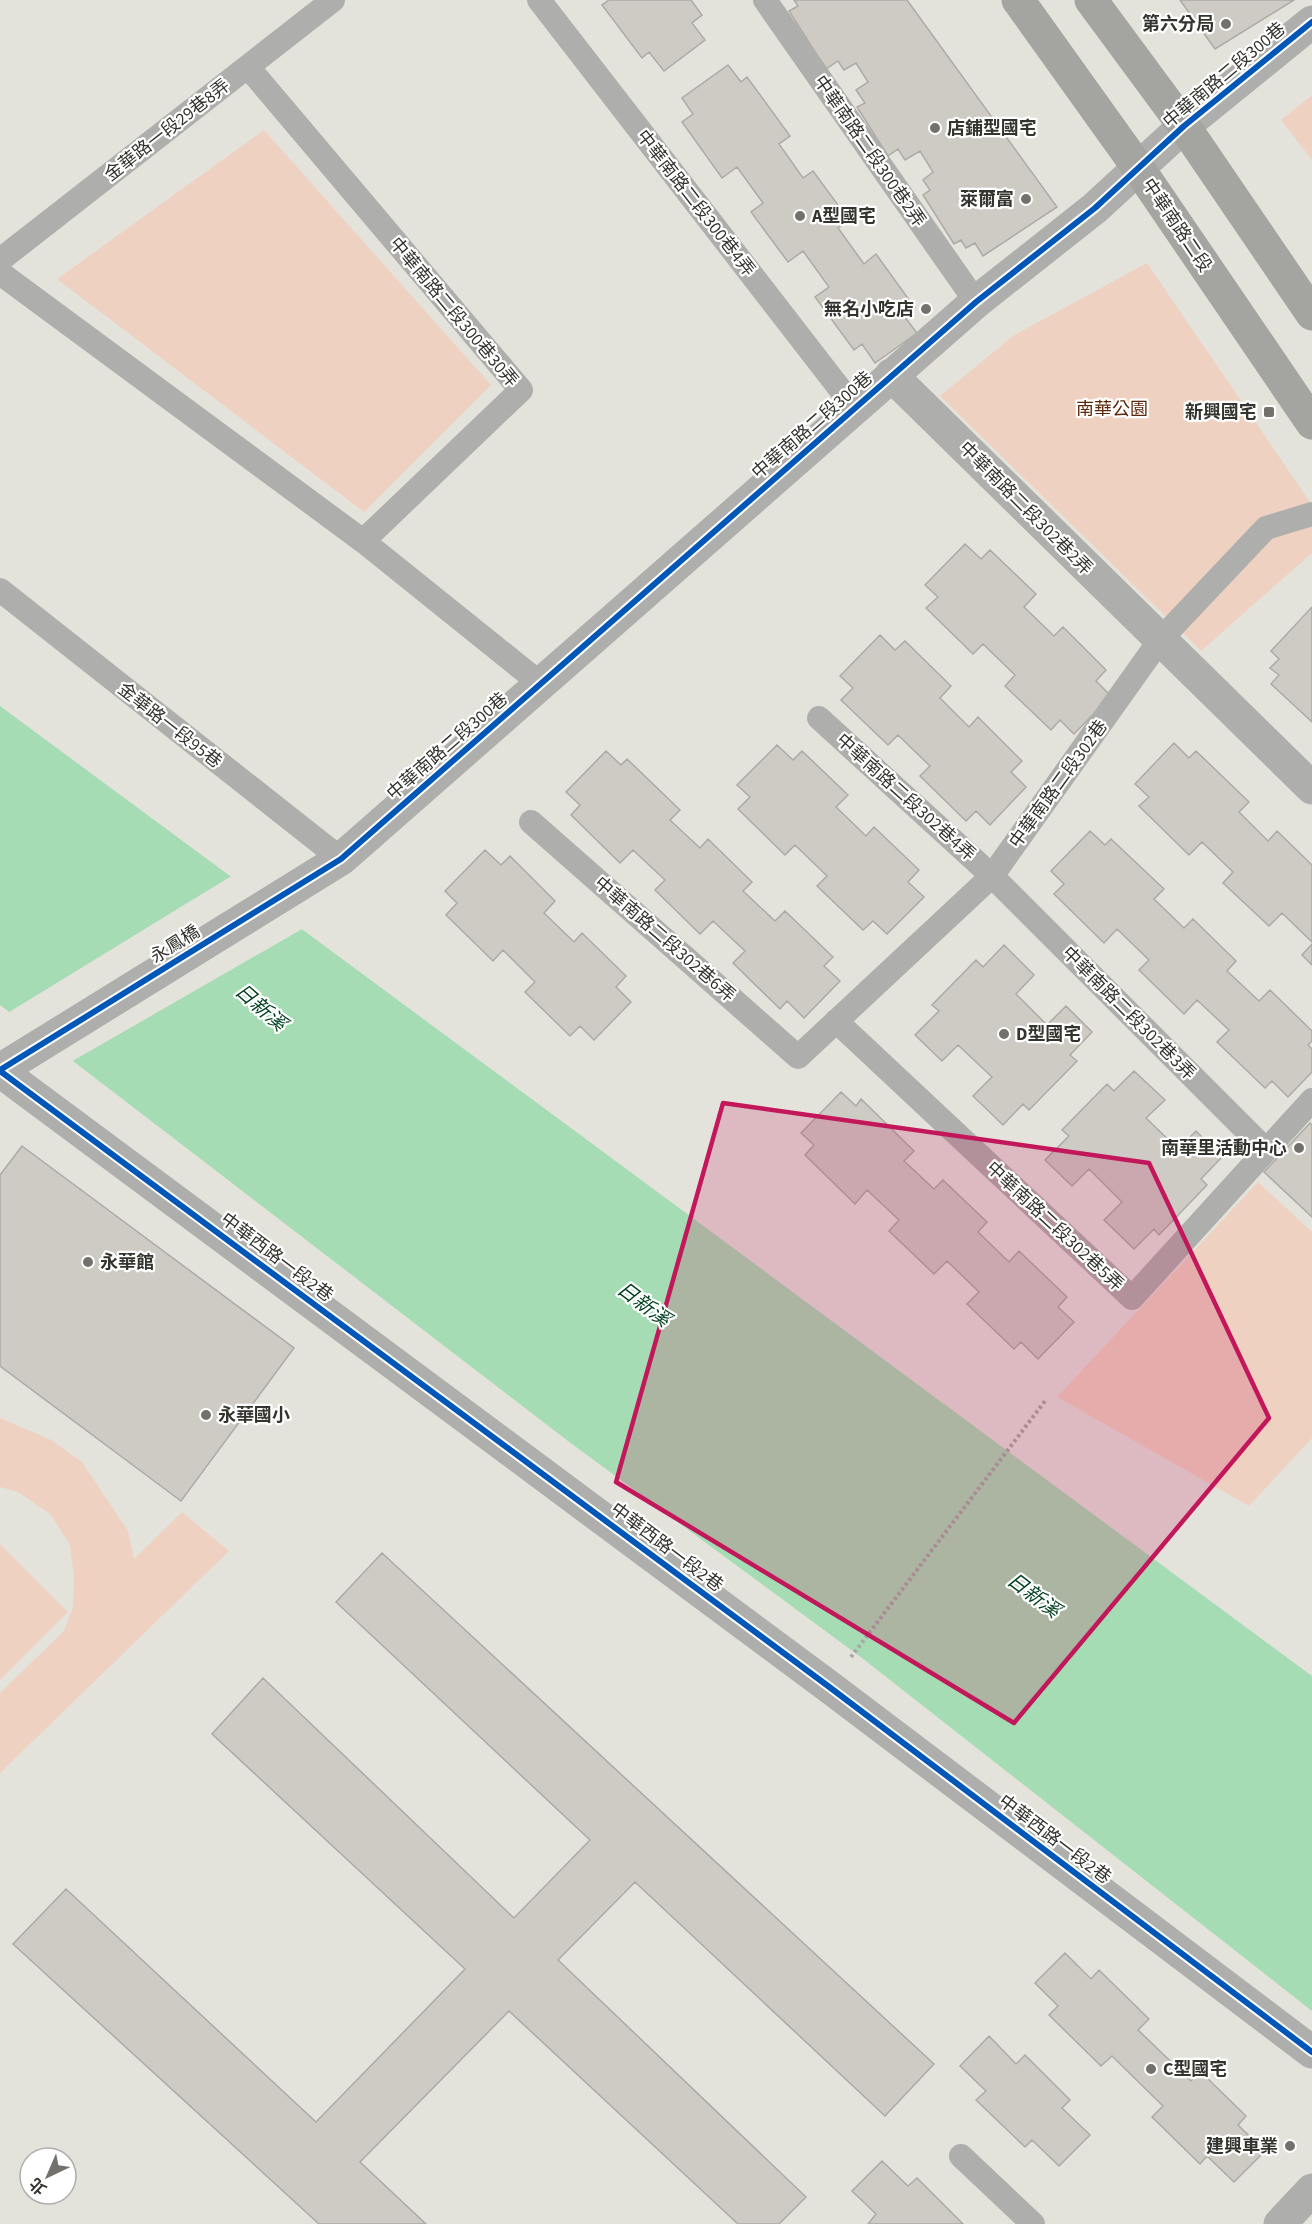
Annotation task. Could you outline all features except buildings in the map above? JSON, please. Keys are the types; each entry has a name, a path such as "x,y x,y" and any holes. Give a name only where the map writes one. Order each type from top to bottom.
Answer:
{"street":[{"name":"中華南路二段","path":"1018,0 1139,169 1312,423"},
{"path":"1091,0 1184,126 1312,314"},
{"name":"中華南路二段300巷","path":"340,860 891,375 976,302 1095,208 1184,126 1312,22"},
{"name":"中華南路二段302巷2弄","path":"891,375 1312,788"},
{"name":"永鳳橋","path":"8,1065 340,860"},
{"name":"中華西路一段2巷","path":"8,1065 1312,2052"},
{"path":"1280,2224 1312,2190"}],"lane":[{"name":"金華路一段29巷8弄","path":"0,260 333,0"},
{"name":"中華南路二段300巷4弄","path":"538,0 854,407"},
{"name":"中華南路二段300巷2弄","path":"765,0 976,302"},
{"name":"中華南路二段300巷30弄","path":"248,67 521,390 363,541"},
{"path":"0,273 363,541 541,684"},
{"name":"中華南路二段302巷","path":"798,1057 992,876 1160,640 1266,528 1312,514"},
{"name":"金華路一段95巷","path":"0,590 340,860"},
{"name":"中華南路二段302巷4弄","path":"819,718 992,876"},
{"name":"中華南路二段302巷6弄","path":"531,822 798,1057"},
{"name":"中華南路二段302巷3弄","path":"992,876 1266,1150"},
{"name":"中華南路二段302巷5弄","path":"836,1021 1132,1298 1312,1100"},
{"path":"961,2156 1033,2224"}],"path":[{"path":"852,1655 1045,1401"}],"highlighted area":[{"path":"723,1103 1149,1163 1269,1418 1014,1723 616,1482"}],"green space":[{"path":"1312,95 1312,160 1281,120"},
{"path":"264,130 491,385 364,512 57,279"},
{"name":"南華公園","path":"1147,263 1312,505 1312,553 1201,651 940,396 1013,336"},
{"path":"1258,1182 1312,1232 1312,1438 1249,1506 1057,1397"},
{"path":"0,1418 51,1440 82,1462 128,1531 134,1559 182,1512 229,1551 0,1773 0,1693 64,1631 73,1607 74,1576 70,1545 50,1514 18,1492 0,1487"},
{"path":"0,1544 68,1612 0,1680"}],"water":[{"name":"日新溪","path":"0,706 1312,1676 1312,2011 862,1658 568,1441 0,1005"}],"pier":[{"path":"233,875 304,928 69,1063 6,1014"}],"cycle path":[{"path":"0,1070 341,859 976,302 1095,208 1184,126 1312,22"},
{"path":"0,1071 828,1686 1312,2052"}],"place":[{"name":"第六分局","path":"1226,24"},
{"name":"店鋪型國宅","path":"935,128"},
{"name":"萊爾富","path":"1026,199"},
{"name":"A型國宅","path":"800,216"},
{"name":"無名小吃店","path":"926,309"},
{"name":"新興國宅","path":"1269,412"},
{"name":"D型國宅","path":"1004,1034"},
{"name":"南華里活動中心","path":"1299,1148"},
{"name":"永華館","path":"88,1262"},
{"name":"永華國小","path":"206,1415"},
{"name":"C型國宅","path":"1151,2069"},
{"name":"建興車業","path":"1290,2146"}]}
